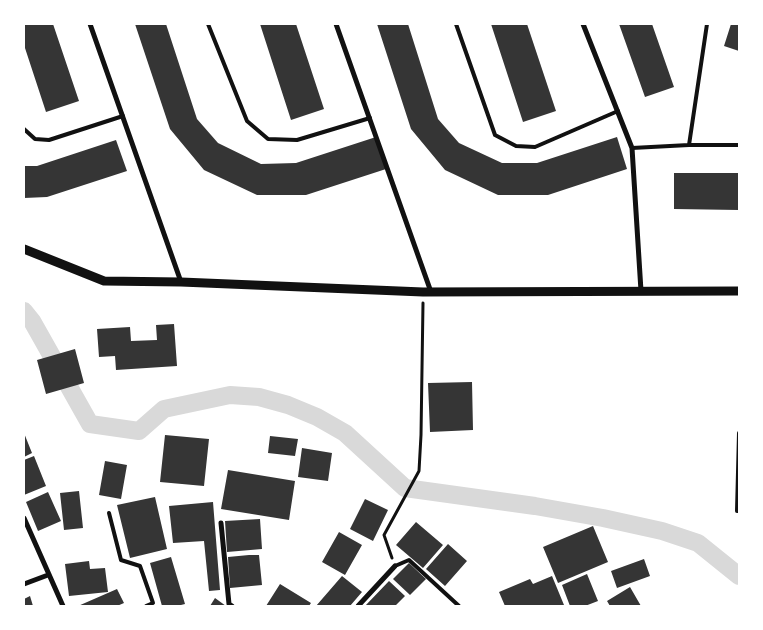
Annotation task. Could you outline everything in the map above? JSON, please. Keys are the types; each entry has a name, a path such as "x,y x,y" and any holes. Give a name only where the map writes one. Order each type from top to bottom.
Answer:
{"street":[{"path":"90,24 181,282"},
{"path":"336,24 370,118 427,292"},
{"path":"583,24 632,148 641,291"},
{"path":"24,249 104,281 181,282 427,292 739,291"},
{"path":"24,518 62,606"},
{"path":"221,524 229,604 232,606"},
{"path":"358,606 395,566"},
{"path":"24,584 48,575"}],"lane":[{"path":"208,24 248,121 268,139 297,140 370,118"},
{"path":"456,24 495,134 516,146 535,147 618,111"},
{"path":"689,145 707,24"},
{"path":"24,129 35,139 49,140 122,116"},
{"path":"632,148 739,145"},
{"path":"739,433 737,511 739,511"},
{"path":"109,513 121,560 140,566 153,603 146,606"},
{"path":"395,566 409,560 458,606"}],"path":[{"path":"395,566 384,535 419,471 427,292"}],"building":[{"path":"24,24 53,24 79,101 46,112 24,45"},
{"path":"135,24 166,24 197,119 218,143 261,164 296,163 376,137 386,169 306,195 257,195 204,170 170,129"},
{"path":"260,24 296,24 324,109 291,120"},
{"path":"377,24 408,24 438,119 459,143 502,163 537,163 617,137 627,169 548,195 498,195 445,170 411,129"},
{"path":"491,24 527,24 556,111 523,122"},
{"path":"619,24 652,24 674,87 645,97"},
{"path":"731,24 739,24 739,51 724,46"},
{"path":"116,140 127,171 47,197 24,198 24,166 37,166"},
{"path":"674,173 739,173 739,210 674,209"},
{"path":"174,324 177,366 116,370 115,356 99,357 97,329 130,327 131,341 157,340 156,325"},
{"path":"75,349 84,383 46,394 37,360"},
{"path":"472,382 473,430 430,432 428,383"},
{"path":"24,433 32,453 24,457"},
{"path":"165,435 209,439 204,486 160,482"},
{"path":"270,436 298,439 295,456 268,453"},
{"path":"302,448 332,453 328,481 298,477"},
{"path":"34,456 46,486 24,495 24,460"},
{"path":"105,461 127,465 121,499 99,495"},
{"path":"228,470 295,481 289,520 221,509"},
{"path":"79,491 83,528 64,530 60,493"},
{"path":"48,492 61,521 38,531 26,502"},
{"path":"155,497 167,549 130,558 117,505"},
{"path":"365,499 388,510 373,541 350,529"},
{"path":"213,502 220,590 209,591 204,541 173,543 169,506"},
{"path":"260,519 262,549 227,552 225,521"},
{"path":"416,522 443,545 423,568 396,545"},
{"path":"593,526 608,562 558,583 543,547"},
{"path":"339,532 362,545 345,575 322,562"},
{"path":"448,544 467,561 445,586 426,569"},
{"path":"259,555 262,585 230,588 228,557"},
{"path":"171,557 185,604 162,606 150,563"},
{"path":"644,559 650,576 617,588 611,571"},
{"path":"89,561 90,569 105,568 108,592 69,596 65,564"},
{"path":"409,563 426,579 410,595 393,579"},
{"path":"587,574 598,601 585,606 570,606 562,585"},
{"path":"342,576 362,592 350,606 316,606"},
{"path":"552,576 564,605 505,606 499,592 530,579 533,584"},
{"path":"389,581 405,596 395,606 365,606"},
{"path":"280,584 311,603 309,606 266,606"},
{"path":"630,587 641,606 610,606 607,601"},
{"path":"117,589 124,603 117,606 78,606"},
{"path":"30,596 33,606 24,606 24,599"},
{"path":"215,598 226,606 210,606"}],"waterway":[{"path":"24,311 32,321 90,424 139,431 164,409 230,395 259,397 288,405 317,417 345,433 405,488 535,506 662,531 698,543 739,576"}]}
